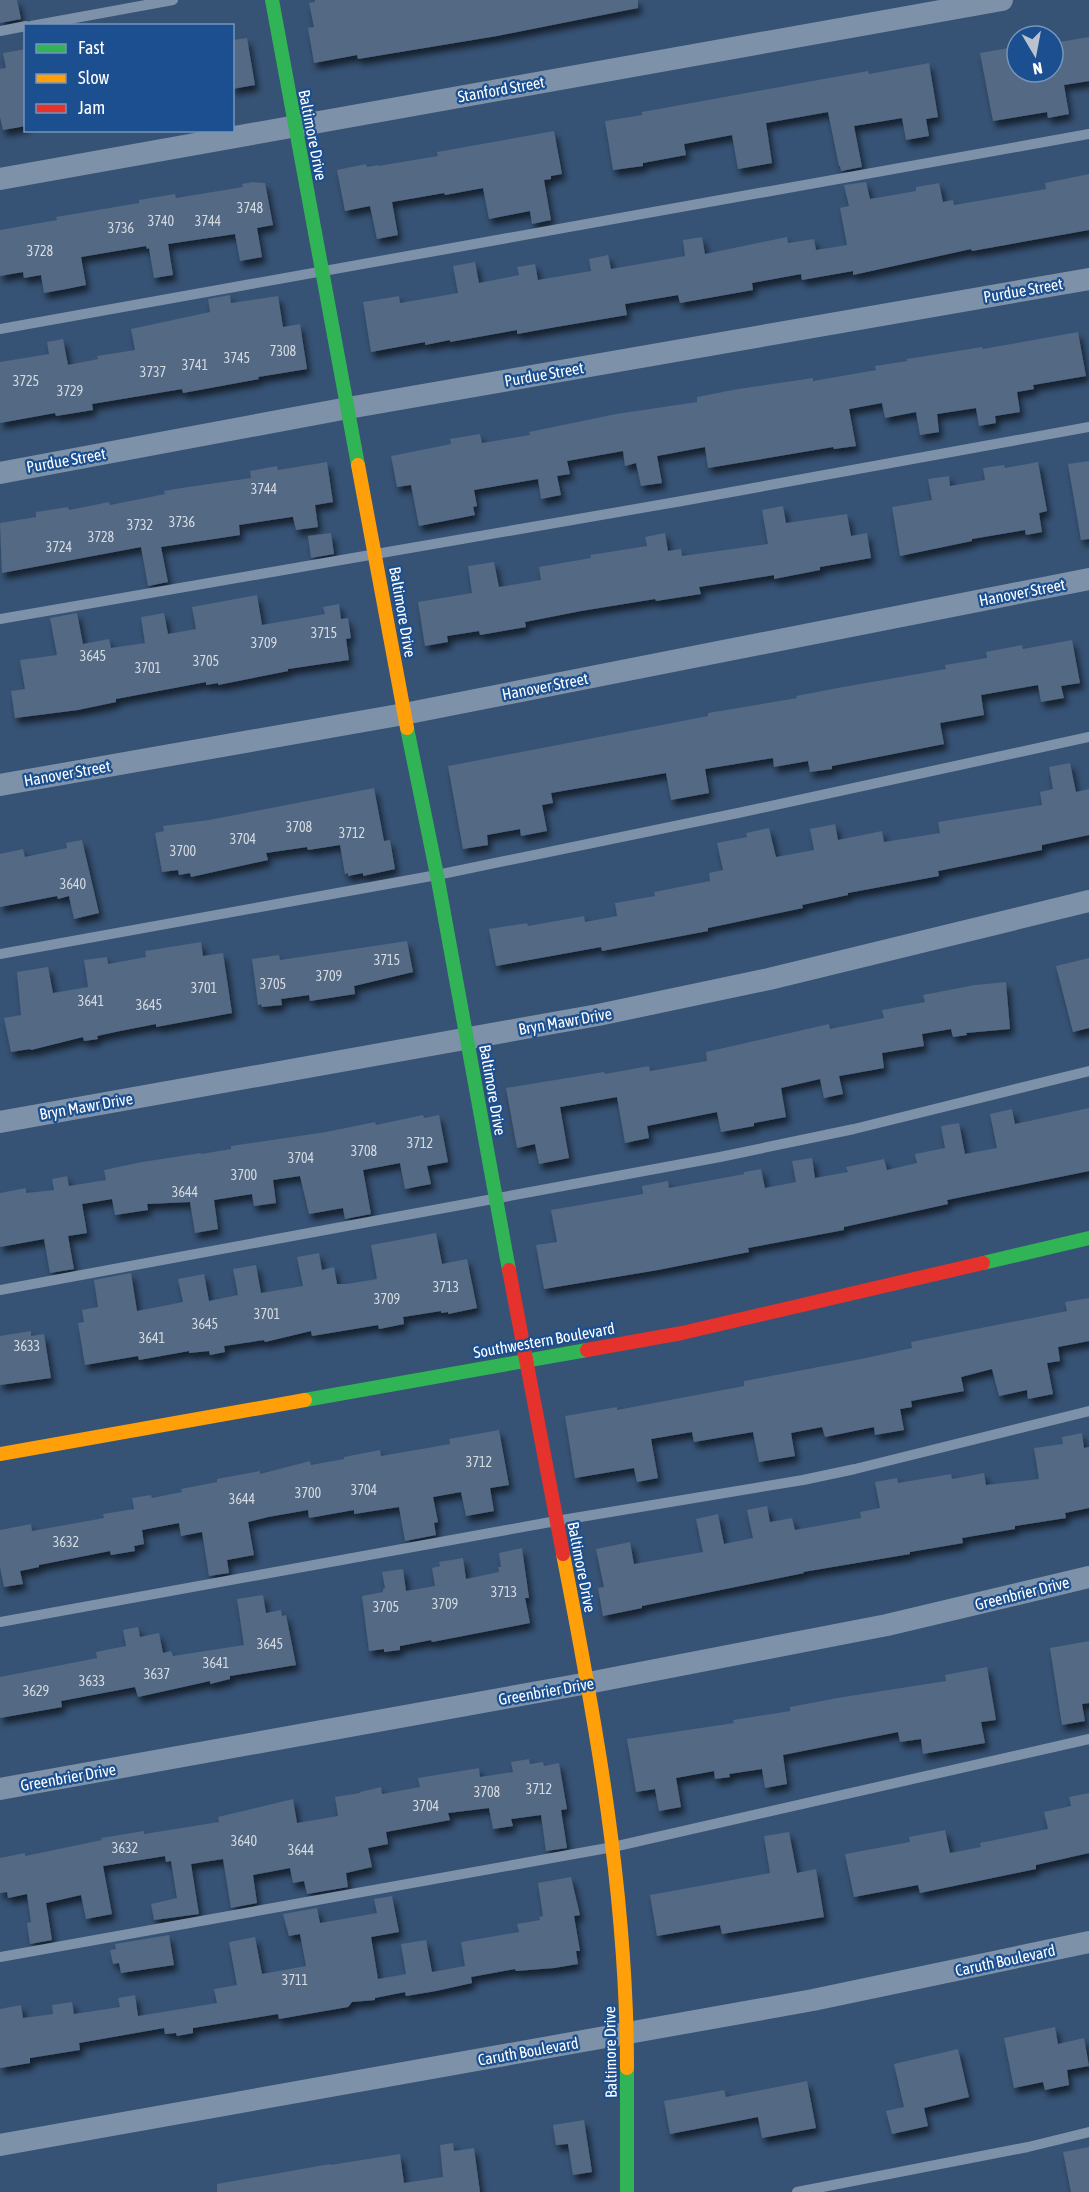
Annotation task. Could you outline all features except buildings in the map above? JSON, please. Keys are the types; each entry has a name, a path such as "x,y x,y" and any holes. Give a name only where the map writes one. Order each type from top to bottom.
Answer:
{"street":[{"name":"Baltimore Drive","path":"272,0 404,714 437,875 525,1360 588,1683 613,1847 622,1940 627,2033 627,2192"},
{"name":"Stanford Street","path":"0,179 1002,0"},
{"name":"Purdue Street","path":"0,473 348,408 1089,279"},
{"name":"Hanover Street","path":"0,785 404,714 1089,579"},
{"name":"Bryn Mawr Drive","path":"0,1122 598,1015 769,979 1089,901"},
{"name":"Southwestern Boulevard","path":"0,1454 693,1330 1089,1238"},
{"name":"Greenbrier Drive","path":"0,1789 588,1683 887,1625 1089,1577"},
{"name":"Caruth Boulevard","path":"0,2145 813,2000 1089,1942"}],"lane":[{"path":"42,24 173,0"},
{"path":"0,31 24,27"},
{"path":"0,329 1089,134"},
{"path":"0,619 682,501 1089,427"},
{"path":"0,954 437,875 1089,737"},
{"path":"0,1290 720,1157 842,1131 1089,1071"},
{"path":"0,1622 556,1521 803,1480 1089,1411"},
{"path":"0,1957 613,1847 1089,1739"},
{"path":"797,2192 1028,2147 1089,2132"}],"traffic: fast":[{"path":"272,0 358,465"},
{"path":"407,728 437,875 509,1270"},
{"path":"983,1263 1089,1238"},
{"path":"305,1400 587,1350"},
{"path":"627,2068 627,2192"}],"traffic: slow":[{"path":"358,465 407,728"},
{"path":"0,1454 305,1400"},
{"path":"563,1554 598,1745 615,1873 622,1938 627,2068"}],"traffic: jam":[{"path":"587,1350 682,1333 983,1263"},
{"path":"509,1270 563,1554"}]}
